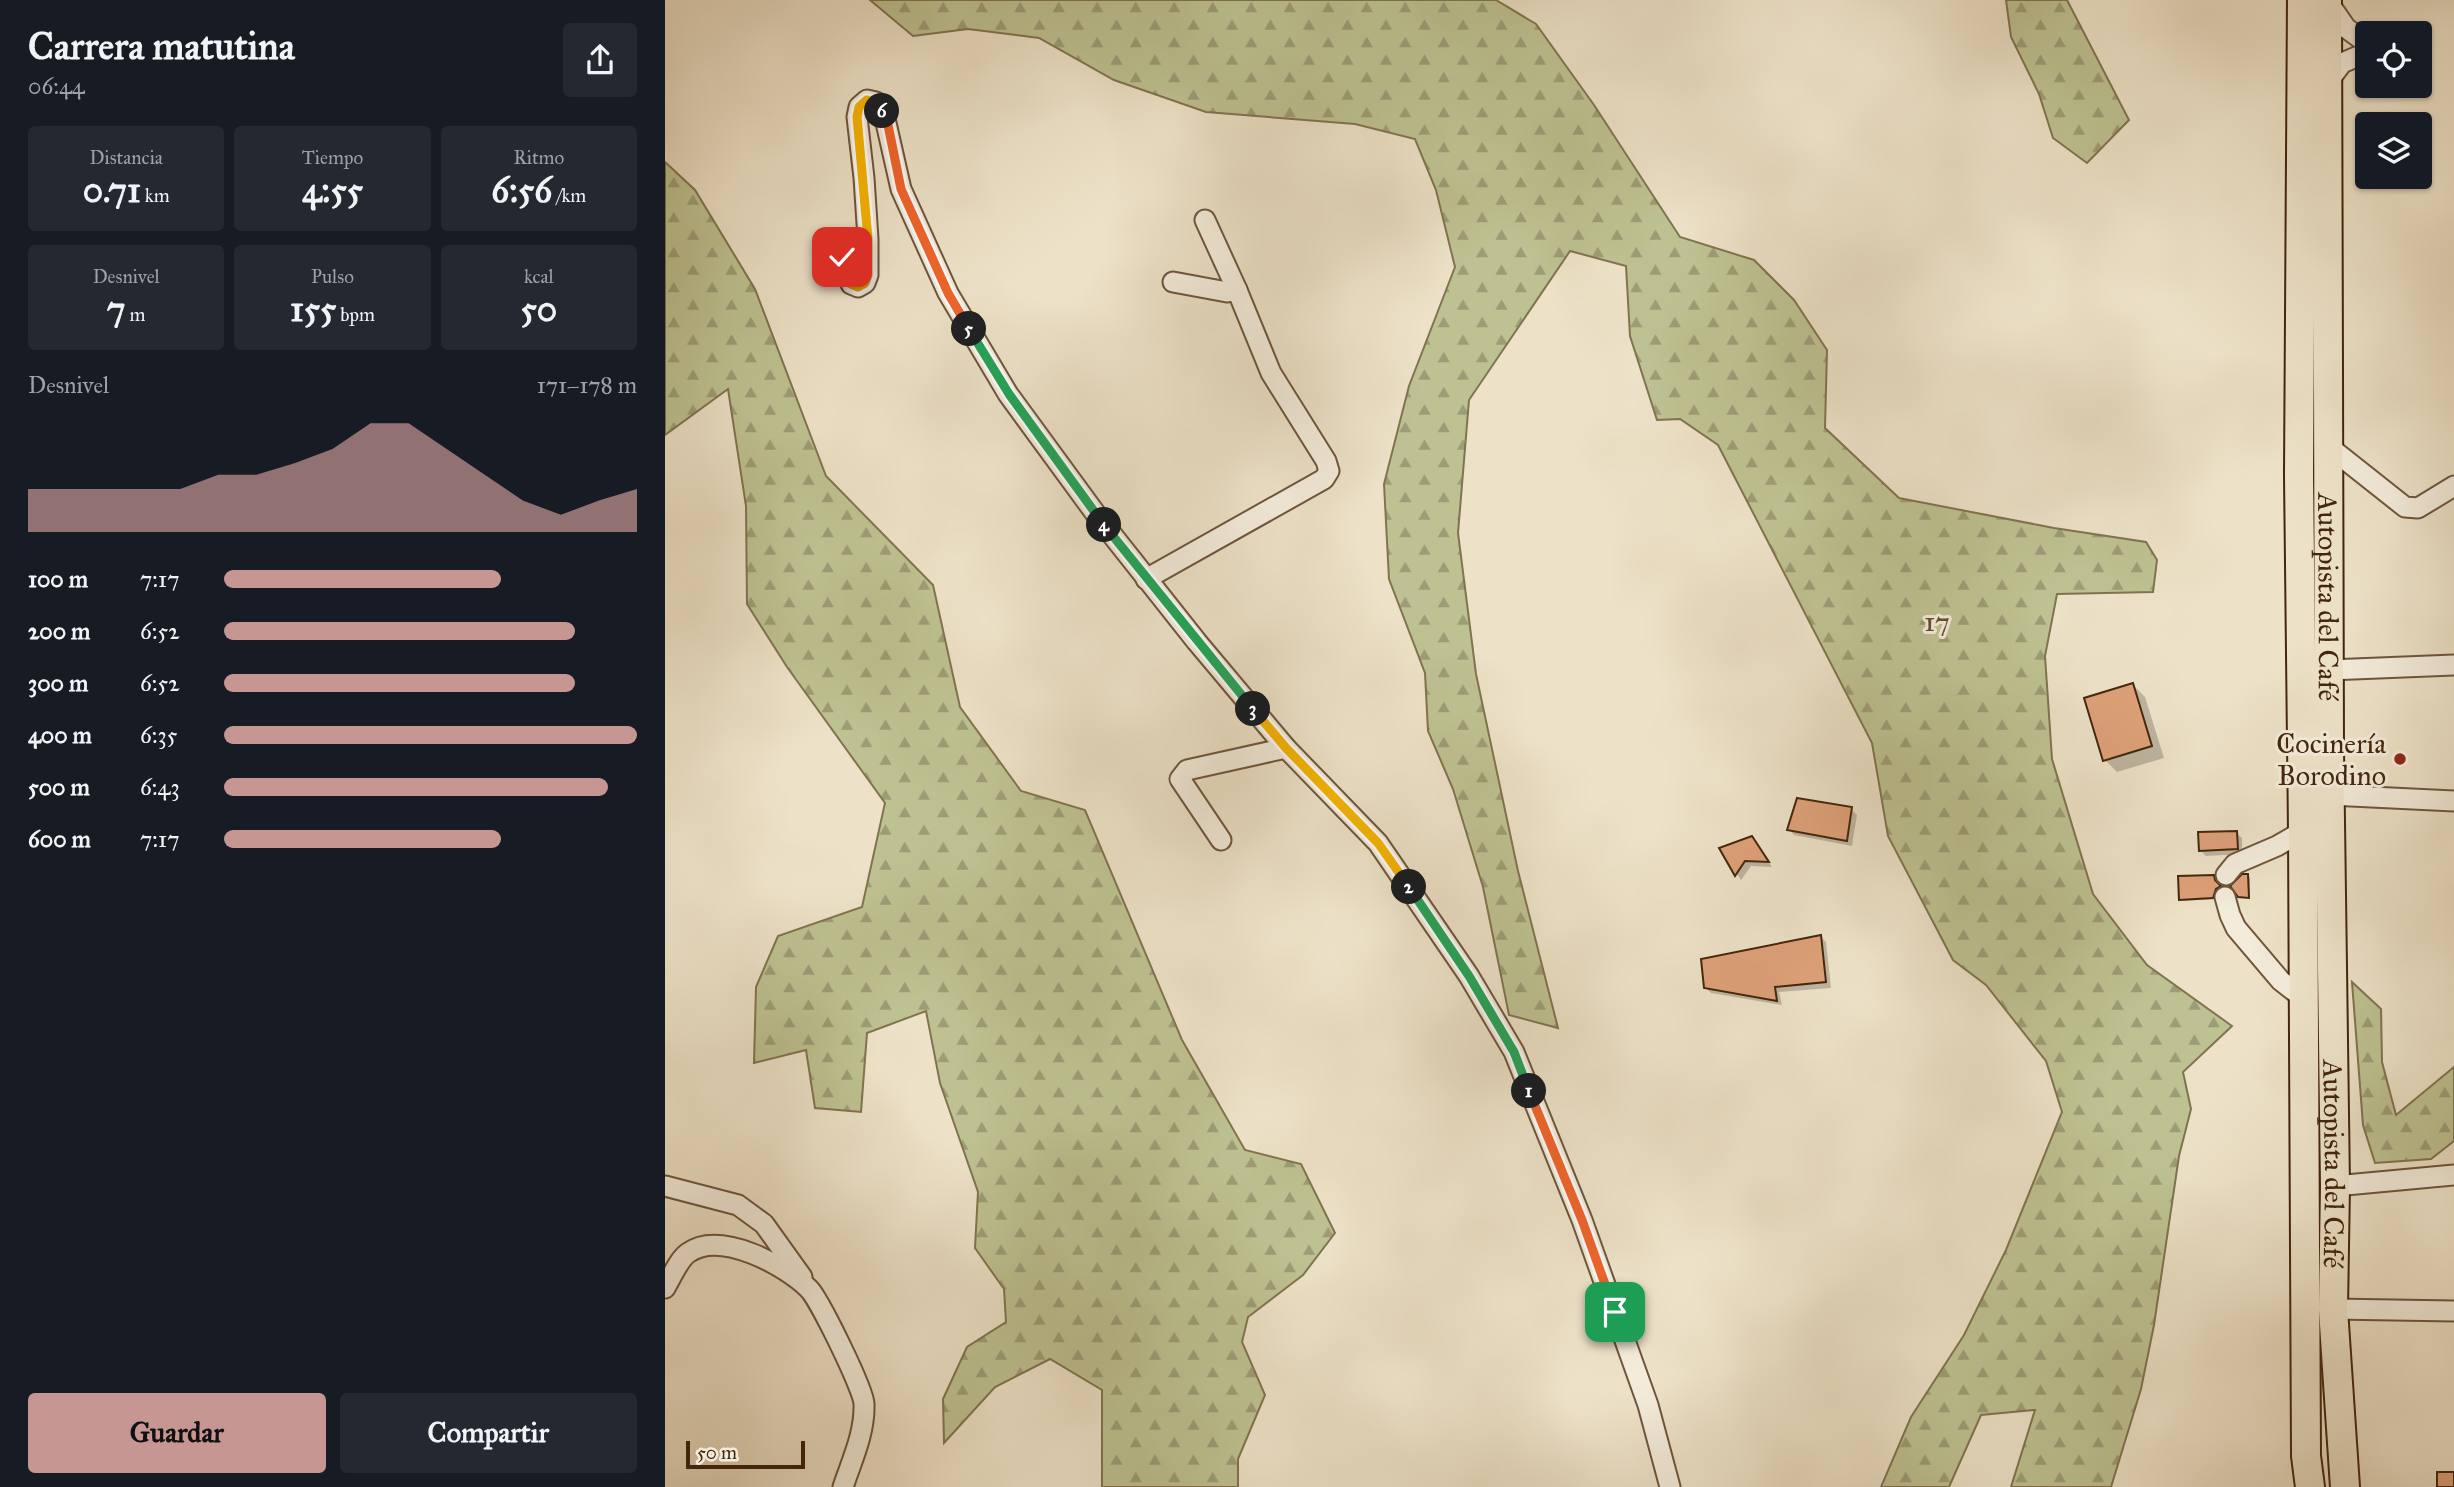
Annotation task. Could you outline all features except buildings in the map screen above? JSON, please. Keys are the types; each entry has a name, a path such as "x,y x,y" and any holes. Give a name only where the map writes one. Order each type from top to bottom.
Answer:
{"highway":[{"name":"Autopista del Café","path":"2302,0 2299,475 2306,1456 2310,1487"},
{"name":"Autopista del Café","path":"2327,0 2329,670 2335,1186 2333,1309 2345,1487"}],"street":[{"path":"2327,0 2346,28 2355,35"},
{"path":"2327,83 2342,63 2355,58"},
{"path":"836,244 851,284 858,287 865,283 868,275 868,239 857,117 859,107 867,100 876,103 884,114 901,189 948,293 1009,394 1146,579 1286,748 1378,843 1469,976 1514,1052 1582,1220 1648,1405 1669,1487"},
{"path":"1146,579 1324,479 1329,471 1326,461 1271,373 1205,220"},
{"path":"1173,282 1227,292 1237,290"},
{"path":"2328,446 2405,507 2418,508 2454,486"},
{"path":"2329,670 2454,665"},
{"path":"1221,840 1180,779 1187,770 1286,748"},
{"path":"2330,795 2454,801"},
{"path":"2226,875 2235,864 2277,846 2303,831"},
{"path":"2225,897 2237,928 2281,981 2303,998"},
{"path":"2335,1186 2454,1175"},
{"path":"665,1186 738,1205 764,1224 810,1290 858,1380 864,1402 861,1434 843,1487"},
{"path":"665,1288 687,1253 706,1244 764,1257 810,1290"},
{"path":"2333,1309 2454,1311"},
{"path":"2299,1487 2306,1456"}],"green space":[{"name":"17","path":"870,0 1496,0 1536,24 1594,105 1680,237 1754,260 1794,300 1827,350 1825,428 1899,498 2054,528 2146,542 2157,560 2153,592 2057,594 2045,656 2052,759 2093,894 2147,965 2232,1026 2183,1072 2191,1109 2179,1156 2154,1325 2141,1389 2111,1487 2011,1487 2035,1410 1981,1415 1949,1487 1881,1487 1911,1417 1964,1335 2006,1250 2062,1112 2046,1061 1986,985 1953,960 1888,836 1872,743 1718,445 1680,419 1657,420 1630,336 1626,266 1570,251 1469,400 1458,533 1476,674 1518,871 1558,1028 1509,1015 1483,887 1453,789 1428,731 1425,673 1389,579 1384,484 1409,386 1455,267 1436,190 1415,139 1355,124 1206,112 1114,80 1039,38 968,29 913,36"},
{"path":"2006,0 2067,0 2129,120 2087,163 2053,138 2039,94 2011,37"},
{"path":"665,162 695,190 755,289 826,476 933,585 960,707 1021,791 1085,810 1182,1040 1245,1150 1301,1164 1335,1233 1303,1275 1248,1317 1242,1342 1265,1395 1238,1459 1238,1487 1102,1487 1102,1390 1050,1359 995,1387 944,1443 943,1399 967,1347 1006,1322 1004,1289 975,1248 978,1192 940,1083 926,1011 867,1033 861,1112 815,1108 806,1050 754,1063 756,987 778,936 862,907 885,803 787,667 747,604 746,506 728,389 665,435"},
{"path":"2352,982 2381,1009 2382,1062 2396,1115 2454,1067 2454,1141 2431,1159 2375,1163 2363,1125"}],"place":[{"name":"Cocinería Borodino","path":"2400,759"}],"route":[{"path":"842,257 851,284 858,287 865,283 868,275 868,239 857,117 859,107 867,100 876,103 884,114 901,189 948,293 1009,394 1098,517 1197,642 1286,748 1378,843 1469,976 1514,1052 1582,1220 1615,1312"}]}
